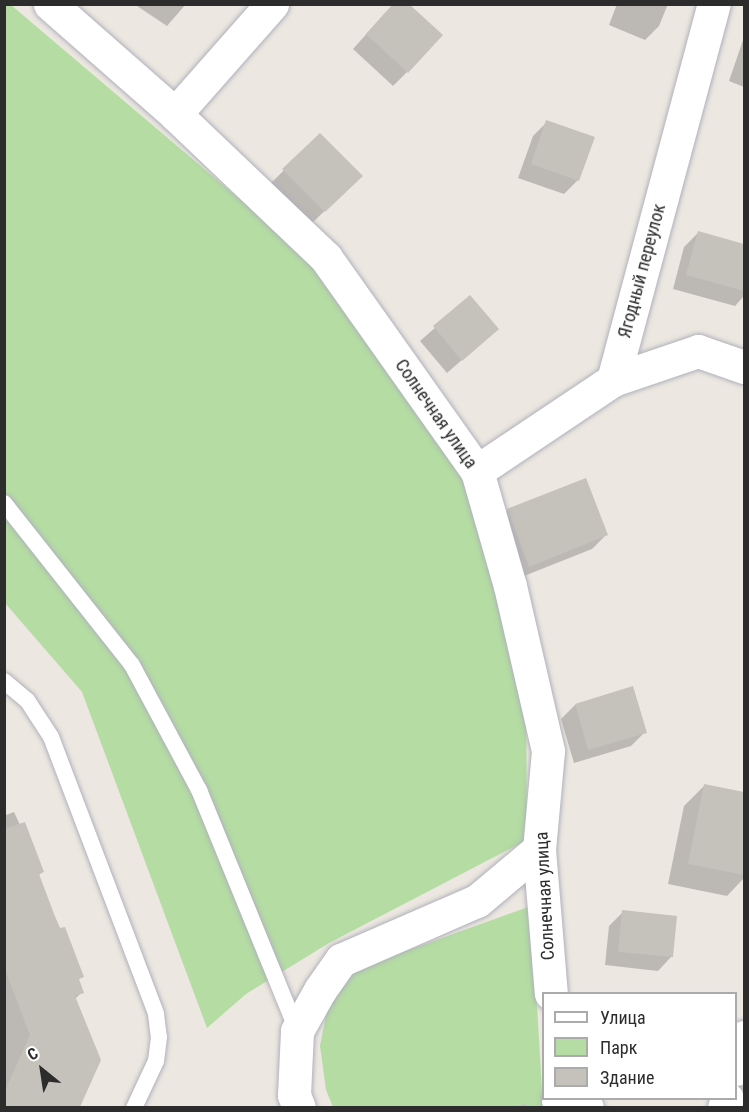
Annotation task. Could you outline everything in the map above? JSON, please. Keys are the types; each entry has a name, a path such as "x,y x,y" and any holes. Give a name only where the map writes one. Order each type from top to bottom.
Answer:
{"street":[{"name":"Солнечная улица","path":"51,4 175,114 326,258 477,471 510,586 549,751 539,849 551,992"},
{"path":"175,114 272,4"},
{"name":"Ягодный переулок","path":"613,380 714,4"},
{"path":"477,471 613,380 698,351 744,367"},
{"path":"290,1103 297,1031 320,990 341,960 477,901 539,849"},
{"path":"737,1062 744,1037"}],"lane":[{"path":"4,503 132,665 199,790 297,1031"},
{"path":"4,681 27,700 51,737 156,1014 159,1037 156,1061 134,1107"}],"green space":[{"path":"4,5 11,5 308,257 459,461 526,701 527,840 329,943 246,994 207,1028 82,692 5,603"},
{"path":"531,906 543,1107 333,1107 326,1090 320,1046 329,1000 356,969"}],"building":[{"path":"393,4 409,4 443,35 408,73 366,34"},
{"path":"546,120 595,137 579,181 531,164"},
{"path":"320,133 363,176 325,212 282,169"},
{"path":"698,231 744,244 744,291 686,275"},
{"path":"470,295 499,329 462,361 433,326"},
{"path":"586,478 608,535 529,567 507,509"},
{"path":"633,686 647,733 588,750 575,704"},
{"path":"704,784 744,792 744,875 688,864"},
{"path":"25,822 44,872 39,874 54,914 60,928 65,927 84,977 79,979 84,993 75,996 101,1060 80,1107 4,1107 4,1093 30,1035 4,967 4,829"},
{"path":"622,910 677,916 673,957 618,952"}]}
